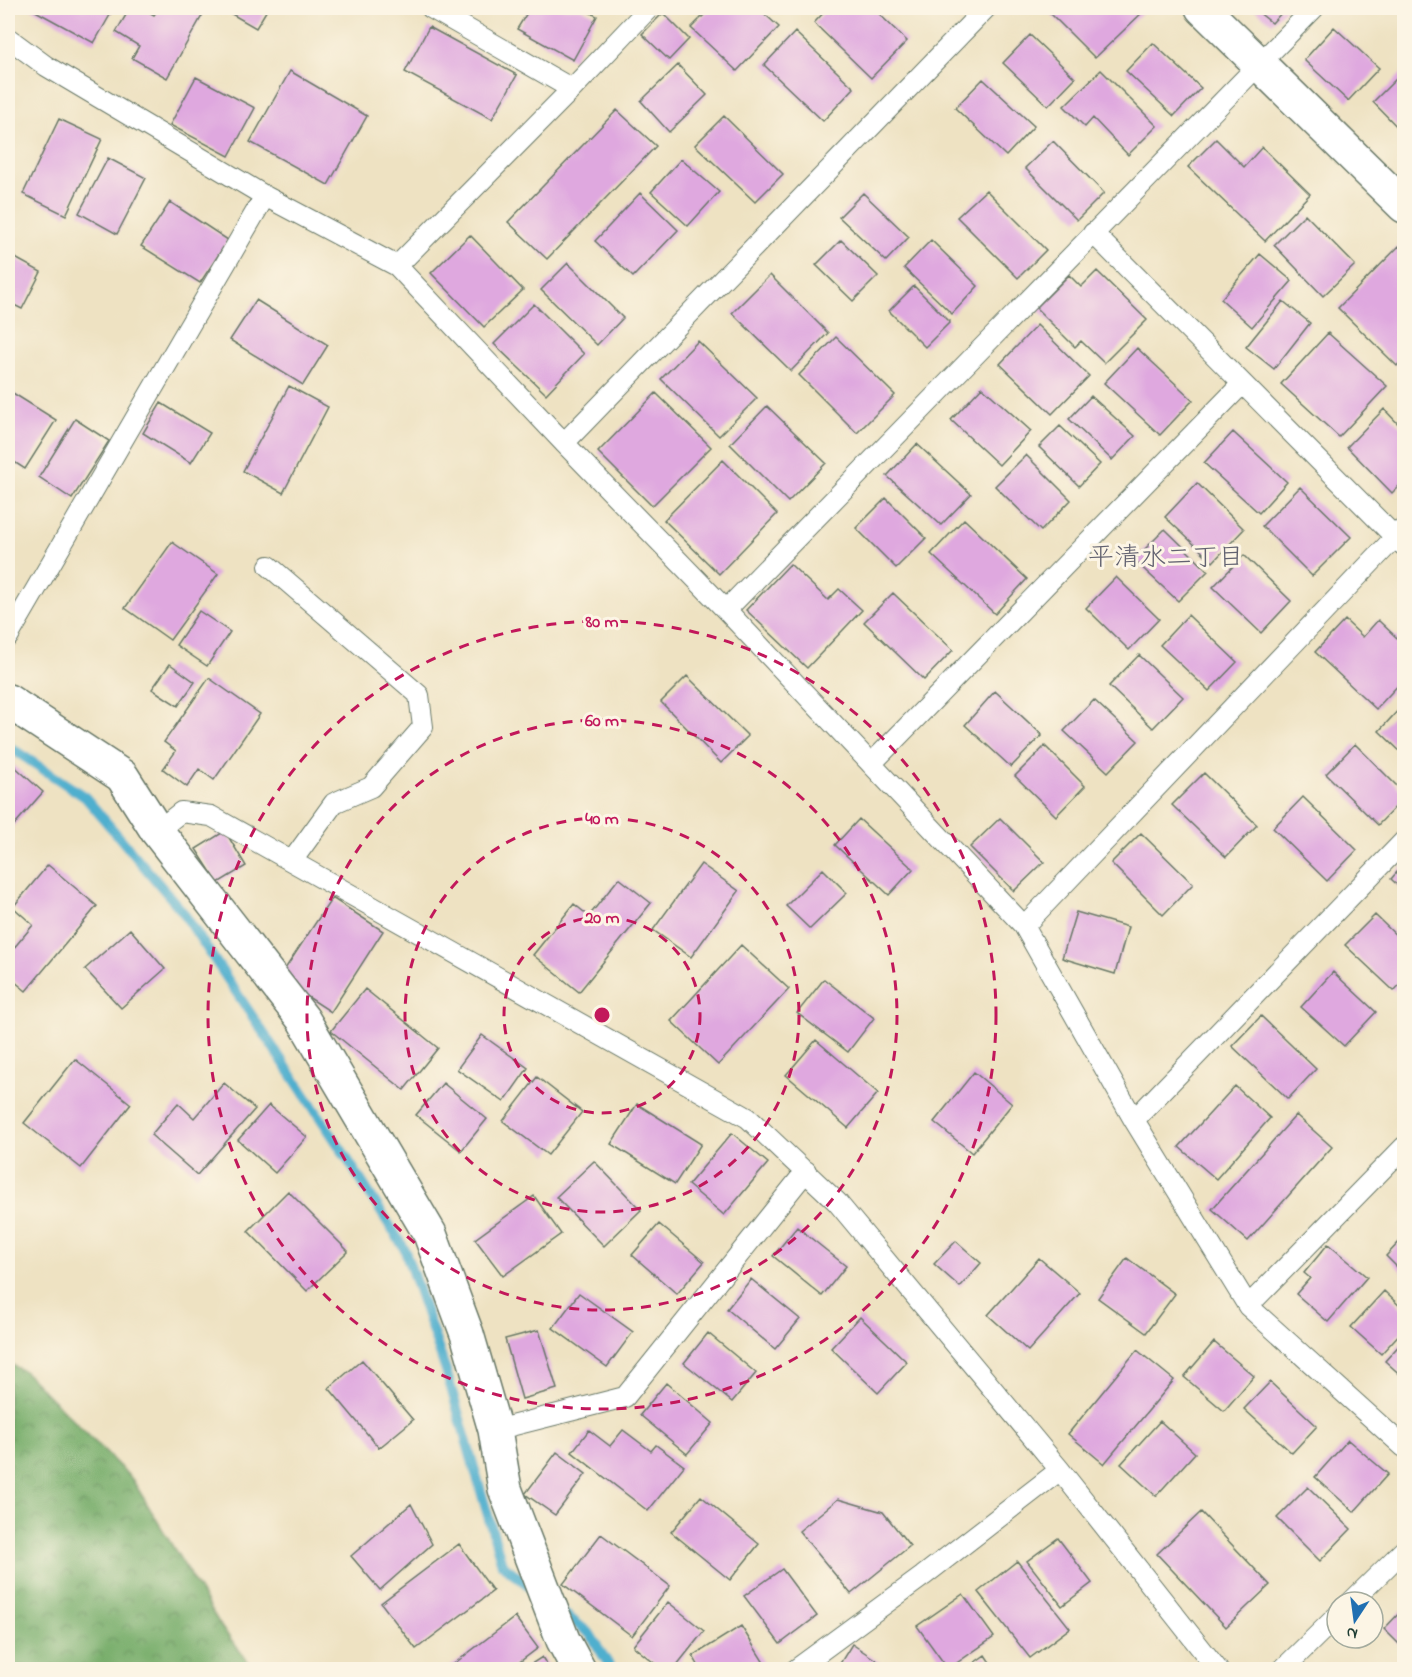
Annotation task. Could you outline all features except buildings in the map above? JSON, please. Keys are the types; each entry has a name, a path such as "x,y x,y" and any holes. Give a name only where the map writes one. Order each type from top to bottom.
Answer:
{"street":[{"path":"1202,8 1404,206"},
{"path":"8,701 122,776 157,831 303,1019 430,1234 467,1334 495,1430 505,1489 563,1640 579,1670"}],"lane":[{"path":"431,8 572,89"},
{"path":"397,266 650,8"},
{"path":"564,443 986,8"},
{"path":"726,610 1314,8"},
{"path":"8,38 46,66 265,196 397,266 1024,926 1134,1120 1248,1306 1404,1447"},
{"path":"8,637 265,196"},
{"path":"1024,926 1401,537 1242,384 1093,233"},
{"path":"872,764 1242,384"},
{"path":"269,566 419,695 423,727 371,787 334,803 292,861"},
{"path":"157,831 182,812 211,816 748,1118 837,1202 1060,1470 1218,1670"},
{"path":"1134,1120 1404,842"},
{"path":"1248,1306 1404,1147"},
{"path":"495,1430 624,1397 806,1171"},
{"path":"795,1670 923,1576 1060,1470"},
{"path":"1363,1590 1404,1550"},
{"path":"1282,1670 1325,1628"}],"green space":[{"path":"8,1363 24,1371 132,1479 222,1628 254,1669 8,1669"}],"waterway":[{"path":"8,747 85,797 182,911 341,1149 404,1248 447,1374 502,1564 533,1589"},
{"path":"562,1612 590,1634 612,1670"}],"district":[{"name":"平清水二丁目","path":"1166,556"}]}
